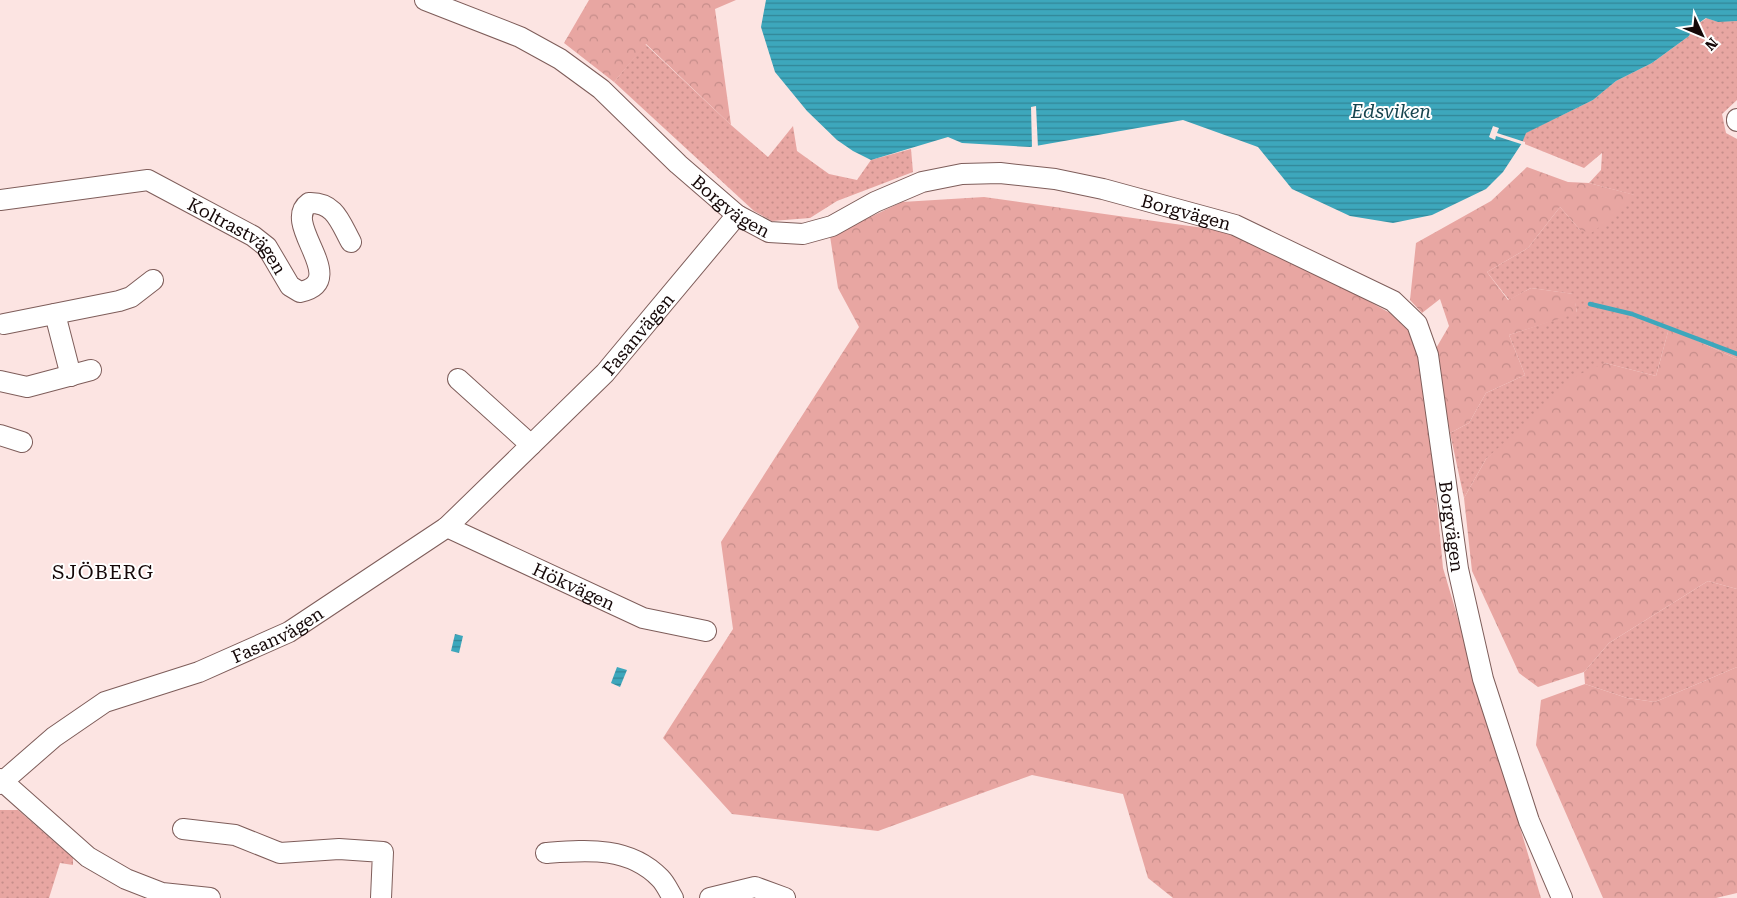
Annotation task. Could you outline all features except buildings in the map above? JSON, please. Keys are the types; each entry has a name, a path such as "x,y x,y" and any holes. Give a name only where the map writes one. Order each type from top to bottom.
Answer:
{"street":[{"name":"Borgvägen","path":"425,0 520,37 560,59 601,89 678,164 737,216 769,232 803,234 832,226 875,202 922,182 962,174 1000,173 1055,179 1103,188 1235,225 1393,301 1417,324 1428,355 1458,569 1483,679 1529,822 1562,898"},
{"name":"Koltrastvägen","path":"0,200 148,180 254,236 267,247 290,286 300,292 310,290 317,284 320,276 302,223 300,214 303,207 309,203 327,205 336,214 351,242"},
{"name":"Fasanvägen","path":"1,781 54,737 105,702 199,672 288,632 447,527 605,373 737,216"},
{"path":"4,324 130,297 152,280"},
{"path":"55,314 71,376"},
{"path":"0,381 28,387 92,370"},
{"path":"458,379 531,445"},
{"path":"0,435 22,442"},
{"name":"Hökvägen","path":"447,527 643,618 706,631"},
{"path":"1,781 88,857 126,879 162,893 210,898"},
{"path":"183,829 235,835 280,853 339,849 383,852 381,898"},
{"path":"546,853 580,850 615,852 644,865 661,879 673,898"},
{"path":"710,898 755,887 784,898"}],"green space":[{"path":"589,0 736,0 715,9 731,125 646,44 614,82 564,43"},
{"path":"1707,18 1718,22 1737,21 1737,100 1722,114 1726,133 1737,139 1737,359 1669,328 1656,376 1605,363 1486,459 1464,498 1450,433 1469,423 1486,393 1525,375 1509,335 1577,312 1573,294 1531,288 1509,300 1487,272 1528,248 1560,207 1580,230 1634,195 1589,183 1601,170 1602,153 1584,168 1522,143 1525,133 1593,100 1616,81 1652,63 1689,36 1693,27"},
{"path":"645,44 768,157 793,126 797,151 829,174 857,180 871,160 911,149 913,172 837,201 810,218 772,221 754,211 614,82"},
{"path":"1527,167 1568,182 1589,183 1635,195 1622,211 1591,233 1580,230 1560,207 1528,248 1487,272 1508,300 1531,288 1574,294 1577,313 1509,335 1525,375 1486,393 1469,423 1450,433 1435,350 1449,326 1440,299 1422,313 1410,300 1416,243 1491,201"},
{"path":"984,197 1232,232 1316,272 1390,313 1415,337 1427,397 1443,568 1541,898 1173,898 1148,878 1123,794 1032,775 878,831 732,814 663,738 733,629 721,542 859,327 838,288 830,236 902,202"},
{"path":"1669,328 1737,359 1737,589 1708,581 1609,643 1584,672 1538,687 1519,673 1472,571 1464,498 1486,459 1578,375 1605,363 1656,376"},
{"path":"1708,581 1737,589 1737,667 1655,702 1627,698 1585,684 1584,672 1609,643"},
{"path":"1737,667 1737,893 1716,898 1603,898 1536,745 1541,700 1585,684 1627,698 1655,702"},
{"path":"0,810 18,810 73,858 73,865 60,863 49,898 0,898"}],"water":[{"name":"Edsviken","path":"766,0 1737,0 1737,21 1718,22 1706,18 1693,27 1689,36 1652,63 1616,81 1593,100 1526,133 1522,143 1503,172 1486,189 1432,215 1393,223 1350,216 1292,189 1258,147 1183,120 1030,147 962,143 948,137 871,160 837,140 807,111 775,72 761,27"},
{"path":"455,634 463,636 459,653 451,651"},
{"path":"617,667 627,670 620,687 611,683"}],"pier":[{"path":"1036,106 1038,148 1032,148 1031,107"},
{"path":"1493,126 1499,128 1497,133 1525,142 1525,144 1496,136 1495,140 1489,137"}],"waterway":[{"path":"1590,304 1632,314 1737,354"}],"district":[{"name":"SJÖBERG","path":"103,572"}]}
